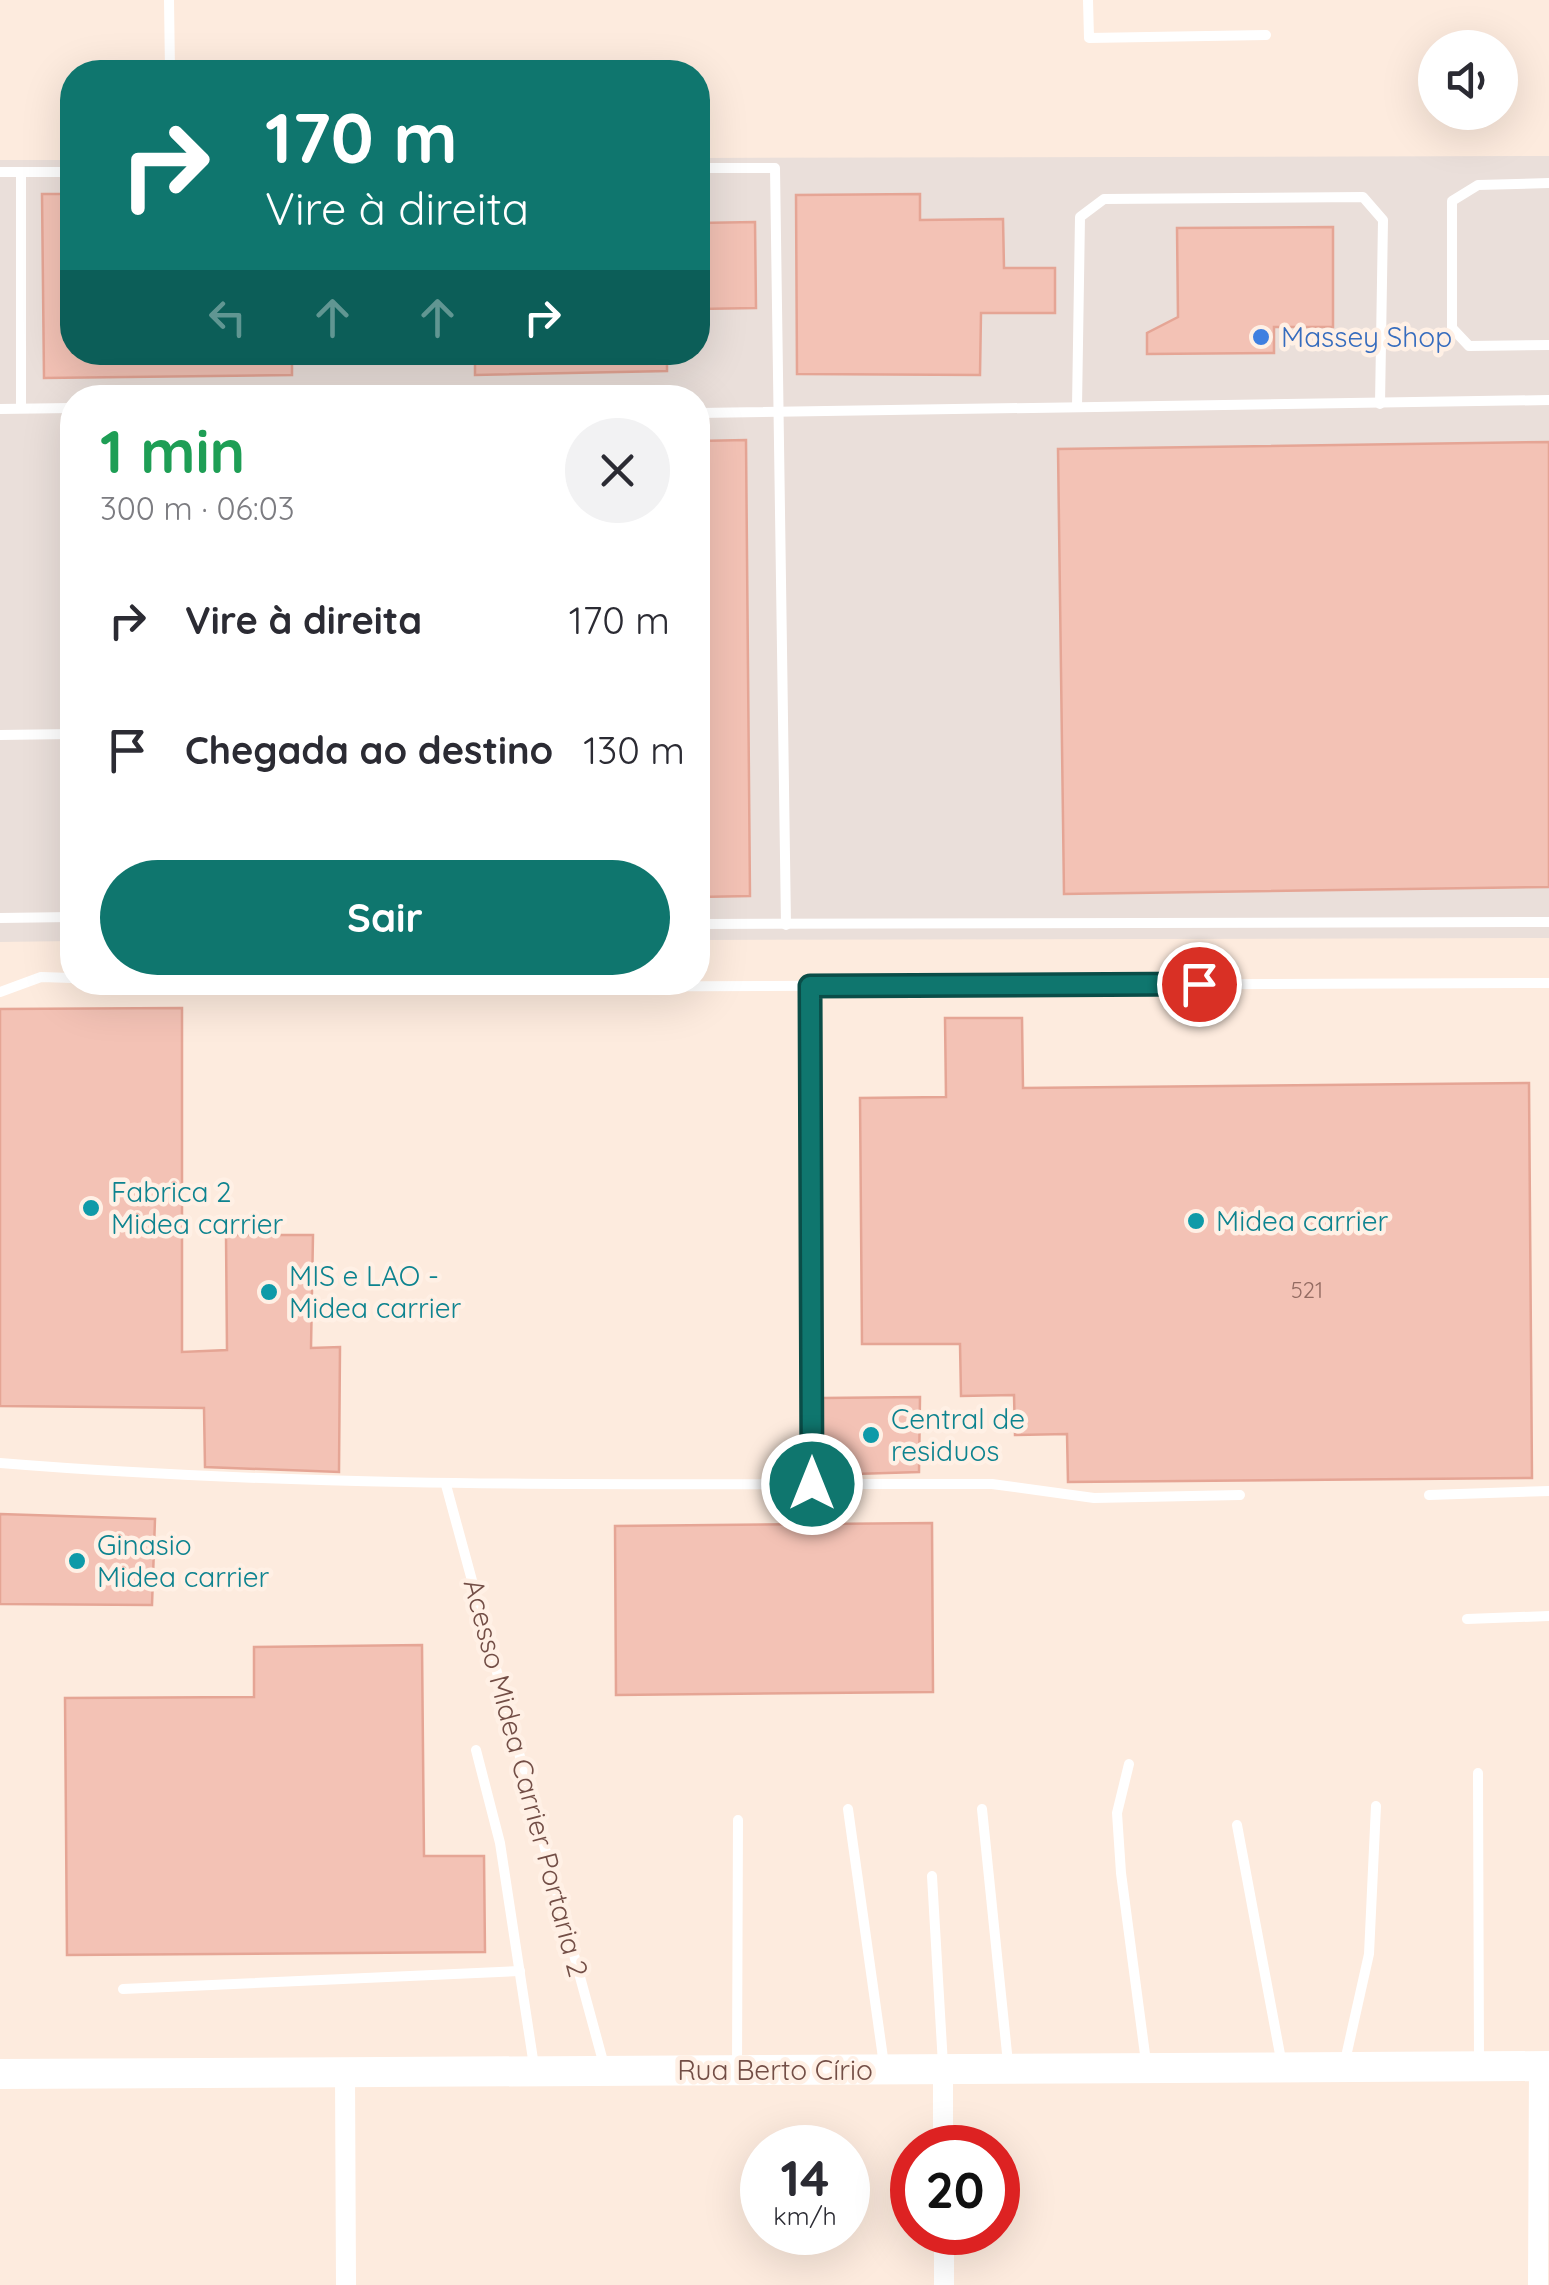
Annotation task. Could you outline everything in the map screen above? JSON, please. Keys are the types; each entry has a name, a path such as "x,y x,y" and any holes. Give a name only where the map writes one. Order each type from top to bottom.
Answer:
{"street":[{"name":"Rua Berto Círio","path":"0,2074 1544,2066"},
{"path":"1538,2285 1544,2066"},
{"path":"943,2070 944,2125"},
{"path":"345,2072 346,2285"},
{"path":"944,2255 944,2285"}],"lane":[{"path":"169,0 170,60"},
{"path":"1088,0 1089,38 1266,35"},
{"path":"710,168 776,168 786,924"},
{"path":"0,172 60,172"},
{"path":"20,408 21,172"},
{"path":"1549,182 1478,184 1452,201 1452,328 1469,346 1549,345"},
{"path":"1077,406 1080,217 1104,200 1363,196 1383,220 1380,404"},
{"path":"710,413 1549,400"},
{"path":"0,409 60,408"},
{"path":"0,735 60,734"},
{"path":"0,918 60,917"},
{"path":"710,924 1549,922"},
{"path":"0,992 40,977 60,978"},
{"path":"710,986 1549,983"},
{"path":"810,986 812,1484"},
{"path":"0,1463 124,1473 446,1485 992,1484 1094,1498 1240,1496"},
{"name":"Acesso Midea Carrier Portaria 2","path":"446,1485 606,2071"},
{"path":"1430,1495 1549,1491"},
{"path":"1467,1618 1549,1616"},
{"path":"476,1750 500,1844 535,2072"},
{"path":"1129,1764 1117,1813 1145,2026 1146,2068"},
{"path":"1478,1774 1479,2066"},
{"path":"1344,2067 1369,1954 1376,1806"},
{"path":"848,1809 884,2070"},
{"path":"982,1809 1008,2069"},
{"path":"737,2070 738,1820"},
{"path":"1237,1825 1282,2068"},
{"path":"932,1876 943,2070"},
{"path":"123,1989 520,1971"}],"shaded area":[{"path":"1549,156 1549,938 710,940 710,385 60,385 60,941 0,942 0,160 60,160 60,365 710,365 710,158"}],"building":[{"path":"42,194 60,194 60,365 292,365 292,375 44,378"},
{"path":"920,194 920,220 1003,219 1004,268 1055,268 1055,313 981,313 980,375 797,374 796,195"},
{"path":"755,222 756,308 710,309 710,223"},
{"path":"1333,227 1333,327 1274,327 1274,353 1147,354 1147,333 1178,317 1177,228"},
{"path":"475,365 667,365 667,371 475,375"},
{"path":"746,440 750,896 710,897 710,441"},
{"path":"1549,442 1549,887 1064,894 1058,449"},
{"name":"Fabrica 2 Midea carrier","path":"182,1008 182,1352 227,1350 226,1235 313,1235 311,1348 340,1347 339,1472 205,1467 204,1408 0,1406 0,1009"},
{"name":"Midea carrier","path":"945,1018 1022,1018 1023,1088 1529,1083 1532,1478 1068,1482 1067,1434 1015,1435 1014,1395 961,1396 960,1344 862,1344 860,1098 946,1097"},
{"name":"Central de residuos","path":"920,1397 919,1472 822,1475 823,1398"},
{"name":"Ginasio Midea carrier","path":"0,1514 155,1519 152,1605 0,1604"},
{"path":"932,1523 933,1692 616,1695 615,1526"},
{"path":"422,1645 424,1856 484,1856 485,1952 67,1955 65,1698 254,1697 254,1647"}],"place":[{"name":"Massey Shop","path":"1261,337"},
{"name":"Fabrica 2 Midea carrier","path":"91,1208"},
{"name":"Midea carrier","path":"1196,1221"},
{"name":"MIS e LAO - Midea carrier","path":"269,1292"},
{"name":"Central de residuos","path":"871,1435"},
{"name":"Ginasio Midea carrier","path":"77,1561"}],"route":[{"path":"812,1484 810,986 1199,984"}]}
